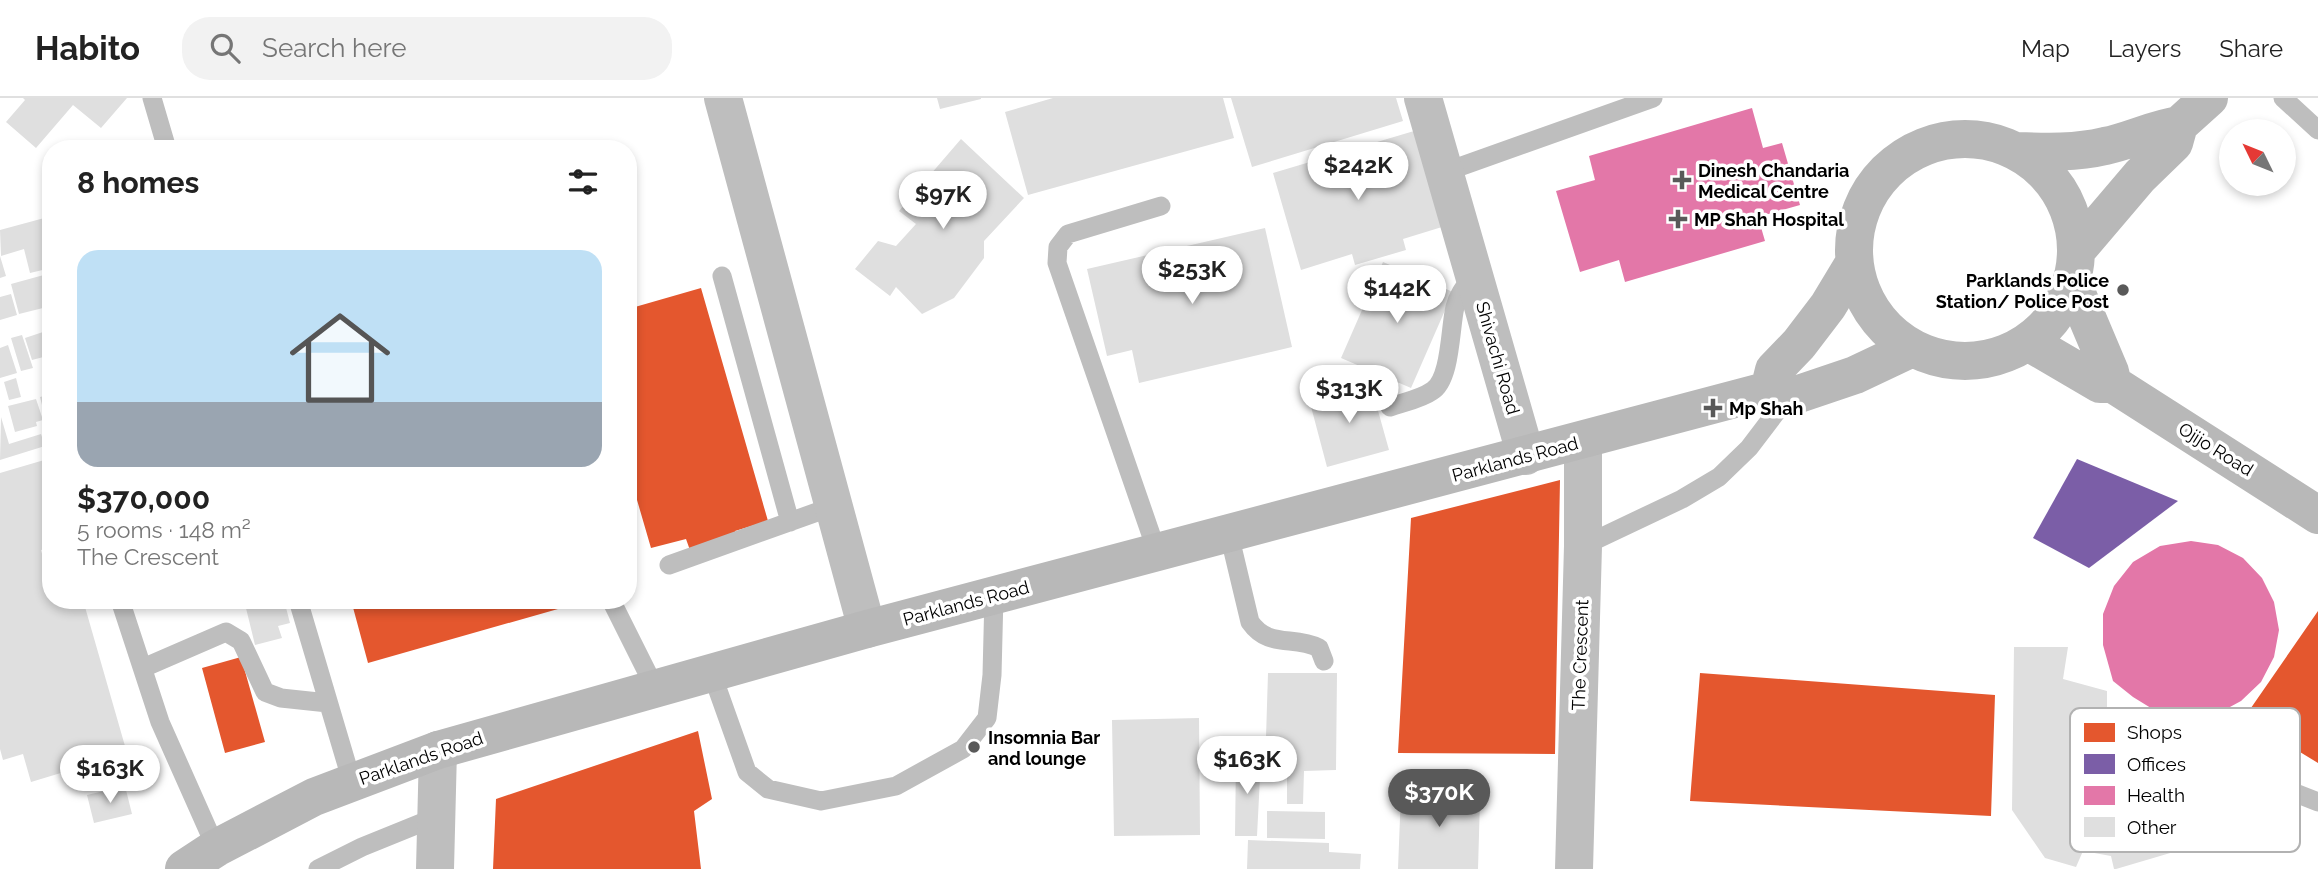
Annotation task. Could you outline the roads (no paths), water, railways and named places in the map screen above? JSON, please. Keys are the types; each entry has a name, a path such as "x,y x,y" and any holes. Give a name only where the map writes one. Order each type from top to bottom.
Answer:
{"main road":[{"path":"2179,125 2157,128 2106,146 2058,152 2017,151 1984,140 1950,140 1917,150 1889,169 1868,197 1856,229 1854,263 1863,297 1882,327 1910,349 1950,361 1990,359 2028,342 2055,316 2074,266 2140,176 2174,143 2179,125 2209,98"},
{"path":"2017,151 2048,175 2070,210 2074,266 2113,384"},
{"path":"1778,394 1774,370 1800,344 1828,306 1854,263"},
{"name":"Ojijo Road","path":"2028,342 2100,384 2113,384 2318,515"},
{"name":"Parklands Road","path":"184,869 216,848 314,797 438,750 712,671 1157,552 1583,440 1855,375 1910,349"}],"street":[{"path":"723,98 867,629"},
{"name":"Shivachi Road","path":"1423,98 1526,456"},
{"name":"The Crescent","path":"1574,869 1583,546 1583,440"},
{"path":"435,869 438,750"}],"lane":[{"path":"152,98 164,140"},
{"path":"1445,172 1653,98"},
{"path":"2283,98 2318,130"},
{"path":"1157,552 1057,263 1058,247 1068,234 1161,206"},
{"path":"1391,407 1434,391 1441,382 1455,306 1459,295 1474,274"},
{"path":"722,276 790,522"},
{"path":"1583,546 1682,499 1718,477 1749,448 1778,394"},
{"path":"669,565 834,506"},
{"path":"1229,534 1250,622 1258,633 1271,639 1308,642 1319,648 1324,661"},
{"path":"712,671 747,772 768,789 821,801 896,786 963,749 987,718 992,675 994,596"},
{"path":"123,609 160,722 216,848"},
{"path":"301,609 352,782"},
{"path":"616,609 655,688"},
{"path":"143,668 226,632 241,641 265,692 281,698 328,703"},
{"path":"2300,795 2318,802"},
{"path":"318,869 362,847 436,817"}],"place":[{"name":"Dinesh Chandaria Medical Centre","path":"1682,180"},
{"name":"MP Shah Hospital","path":"1678,219"},
{"name":"Parklands Police Station/ Police Post","path":"2123,290"},
{"name":"Mp Shah","path":"1713,408"},
{"name":"Insomnia Bar and lounge","path":"974,747"}]}
